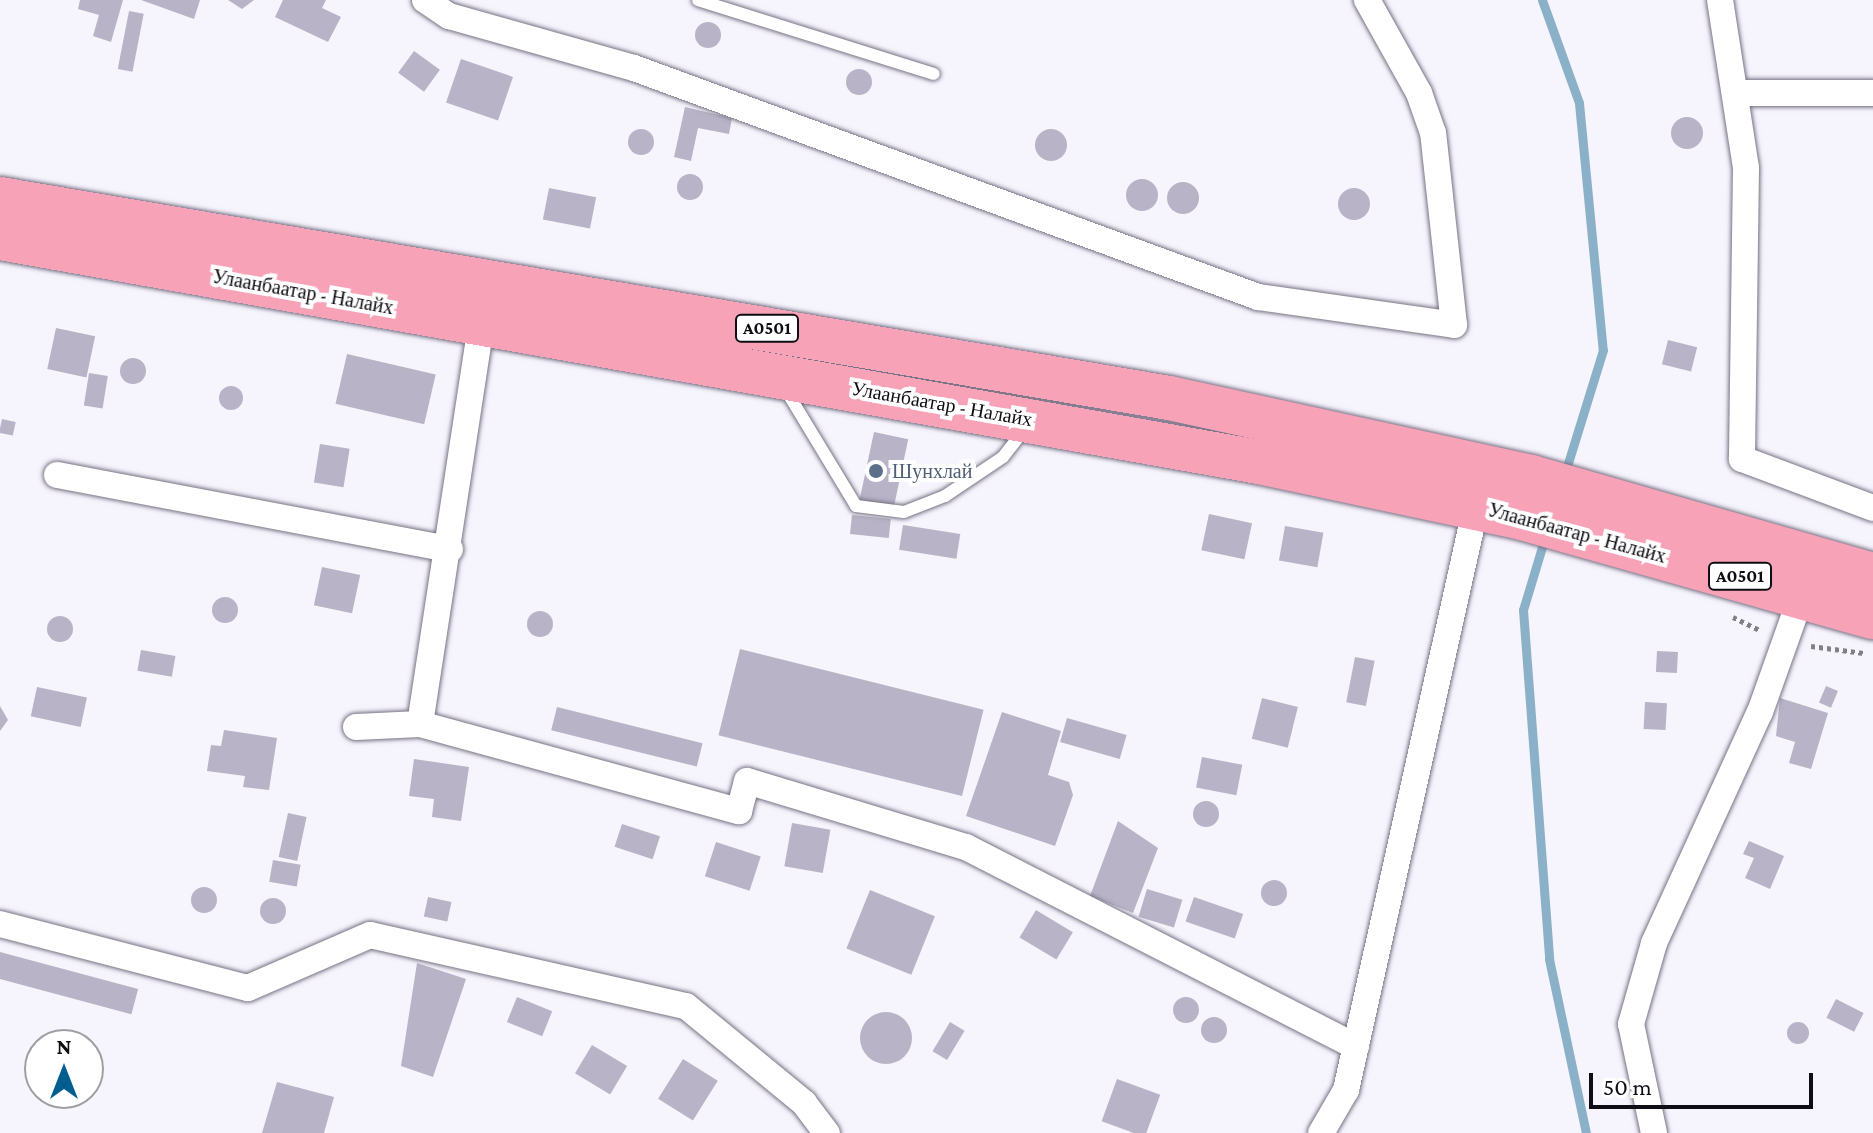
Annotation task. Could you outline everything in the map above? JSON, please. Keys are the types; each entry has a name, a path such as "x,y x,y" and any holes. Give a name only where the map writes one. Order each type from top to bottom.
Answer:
{"highway":[{"name":"Улаанбаатар - Налайх","path":"0,199 1169,398 1527,497 1604,541 1802,594 1873,617"},
{"name":"Улаанбаатар - Налайх","path":"0,238 1032,420 1476,506 1527,497 1617,498 1873,575"}],"street":[{"path":"425,0 634,68 1258,297 1454,325 1433,133 1419,93 1367,0"},
{"path":"1720,0 1746,168 1742,459 1873,508"},
{"path":"1736,93 1870,95"},
{"path":"420,724 450,549 481,324"},
{"path":"57,475 450,549"},
{"path":"1321,1133 1346,1090 1476,506"},
{"path":"1654,1133 1631,1024 1654,943 1760,712 1802,594"},
{"path":"356,727 420,724 739,811 747,781 966,847 1356,1047"},
{"path":"0,924 248,988 370,935 686,1006 804,1103 827,1133"}],"lane":[{"path":"698,0 934,74"},
{"path":"776,374 856,506 904,512 945,496 1003,457 1032,420"}],"building":[{"path":"80,0 123,0 111,42 93,36 99,15 78,9"},
{"path":"141,0 200,0 194,19"},
{"path":"228,0 254,0 242,9"},
{"path":"283,0 326,0 322,8 341,17 328,42 275,17"},
{"path":"129,11 144,14 132,72 118,69"},
{"path":"708,22 717,26 721,35 717,44 708,48 699,44 695,35 699,26"},
{"path":"414,51 440,70 424,92 398,73"},
{"path":"461,59 513,77 498,120 446,102"},
{"path":"859,69 868,73 872,82 868,91 859,95 850,91 846,82 850,73"},
{"path":"685,107 732,118 729,134 698,128 691,161 674,157"},
{"path":"1687,117 1698,122 1703,133 1698,144 1687,149 1676,144 1671,133 1676,122"},
{"path":"641,129 650,133 654,142 650,151 641,155 632,151 628,142 632,133"},
{"path":"1051,129 1062,134 1067,145 1062,156 1051,161 1040,156 1035,145 1040,134"},
{"path":"690,174 699,178 703,187 699,196 690,200 681,196 677,187 681,178"},
{"path":"1142,179 1153,184 1158,195 1153,206 1142,211 1131,206 1126,195 1131,184"},
{"path":"1183,182 1194,187 1199,198 1194,209 1183,214 1172,209 1167,198 1172,187"},
{"path":"549,188 596,197 590,229 543,219"},
{"path":"1354,188 1365,193 1370,204 1365,215 1354,220 1343,215 1338,204 1343,193"},
{"path":"56,328 95,336 86,377 47,369"},
{"path":"1668,340 1697,347 1691,372 1662,364"},
{"path":"347,354 436,374 424,424 336,404"},
{"path":"133,358 142,362 146,371 142,380 133,384 124,380 120,371 124,362"},
{"path":"89,373 108,376 103,409 84,406"},
{"path":"231,386 242,393 243,398 236,409 231,410 220,403 219,398 226,387"},
{"path":"2,419 16,422 13,436 0,433"},
{"path":"874,432 908,439 894,507 860,499"},
{"path":"320,444 350,449 344,487 314,483"},
{"path":"1209,514 1252,523 1244,559 1201,550"},
{"path":"852,515 891,519 889,538 850,534"},
{"path":"903,525 960,534 956,559 899,550"},
{"path":"1285,526 1323,533 1317,567 1279,560"},
{"path":"322,567 360,575 352,613 314,605"},
{"path":"225,597 234,601 238,610 234,619 225,623 216,619 212,610 216,601"},
{"path":"540,611 549,615 553,624 549,633 540,637 531,633 527,624 531,615"},
{"path":"60,616 69,620 73,629 69,638 60,642 51,638 47,629 51,620"},
{"path":"740,649 984,710 962,796 718,735"},
{"path":"141,650 175,656 172,677 137,671"},
{"path":"1657,651 1678,652 1677,673 1656,672"},
{"path":"1355,657 1375,661 1366,706 1346,702"},
{"path":"1826,686 1838,691 1831,708 1819,703"},
{"path":"37,687 87,698 81,727 31,716"},
{"path":"1262,698 1298,707 1288,748 1252,739"},
{"path":"1780,698 1828,713 1811,769 1789,763 1795,742 1776,736"},
{"path":"1645,702 1667,703 1666,730 1644,729"},
{"path":"0,706 8,720 0,731"},
{"path":"557,707 703,743 697,767 551,730"},
{"path":"1002,712 1061,731 1048,775 1069,782 1073,795 1055,846 966,816"},
{"path":"1067,718 1127,735 1120,759 1060,742"},
{"path":"224,730 277,738 269,790 243,787 245,776 207,771 211,745 221,746"},
{"path":"1202,757 1242,765 1236,795 1196,787"},
{"path":"414,759 469,767 461,821 432,817 434,799 409,796"},
{"path":"1206,801 1215,805 1219,814 1215,823 1206,827 1197,823 1193,814 1197,805"},
{"path":"288,813 307,817 297,861 279,857"},
{"path":"1118,821 1158,848 1133,913 1090,896"},
{"path":"792,823 830,830 823,873 784,866"},
{"path":"622,824 660,836 653,859 615,847"},
{"path":"1749,841 1784,856 1770,889 1745,878 1754,858 1743,854"},
{"path":"716,842 761,857 750,891 705,876"},
{"path":"273,860 301,865 297,887 269,882"},
{"path":"1274,880 1283,884 1287,893 1283,902 1274,906 1265,902 1261,893 1265,884"},
{"path":"204,887 213,891 217,900 213,909 204,913 195,909 191,900 195,891"},
{"path":"1147,889 1182,900 1174,928 1139,917"},
{"path":"870,890 935,916 911,975 846,948"},
{"path":"428,897 451,902 447,922 424,917"},
{"path":"1194,897 1243,914 1235,939 1186,922"},
{"path":"273,898 282,902 286,911 282,920 273,924 264,920 260,911 264,902"},
{"path":"1036,910 1073,932 1056,960 1020,937"},
{"path":"0,952 138,989 131,1014 0,979"},
{"path":"417,963 466,979 433,1077 401,1066"},
{"path":"517,997 552,1011 542,1036 507,1022"},
{"path":"1186,997 1195,1001 1199,1010 1195,1019 1186,1023 1177,1019 1173,1010 1177,1001"},
{"path":"1836,999 1864,1013 1854,1032 1826,1018"},
{"path":"886,1012 905,1019 912,1038 905,1057 886,1064 867,1057 860,1038 867,1019"},
{"path":"1214,1017 1223,1021 1227,1030 1223,1039 1214,1043 1205,1039 1201,1030 1205,1021"},
{"path":"950,1022 965,1031 947,1060 932,1051"},
{"path":"1798,1022 1806,1025 1809,1033 1806,1041 1798,1044 1790,1041 1787,1033 1790,1025"},
{"path":"592,1045 627,1066 610,1094 575,1073"},
{"path":"683,1059 718,1081 693,1121 658,1099"},
{"path":"1117,1079 1160,1095 1146,1133 1134,1133 1102,1121"},
{"path":"277,1082 334,1097 324,1133 262,1133"}],"waterway":[{"path":"1542,0 1579,103 1603,350 1565,473"},
{"path":"1545,537 1523,610 1549,959 1586,1133"}],"place":[{"name":"Шунхлай","path":"876,471"}]}
